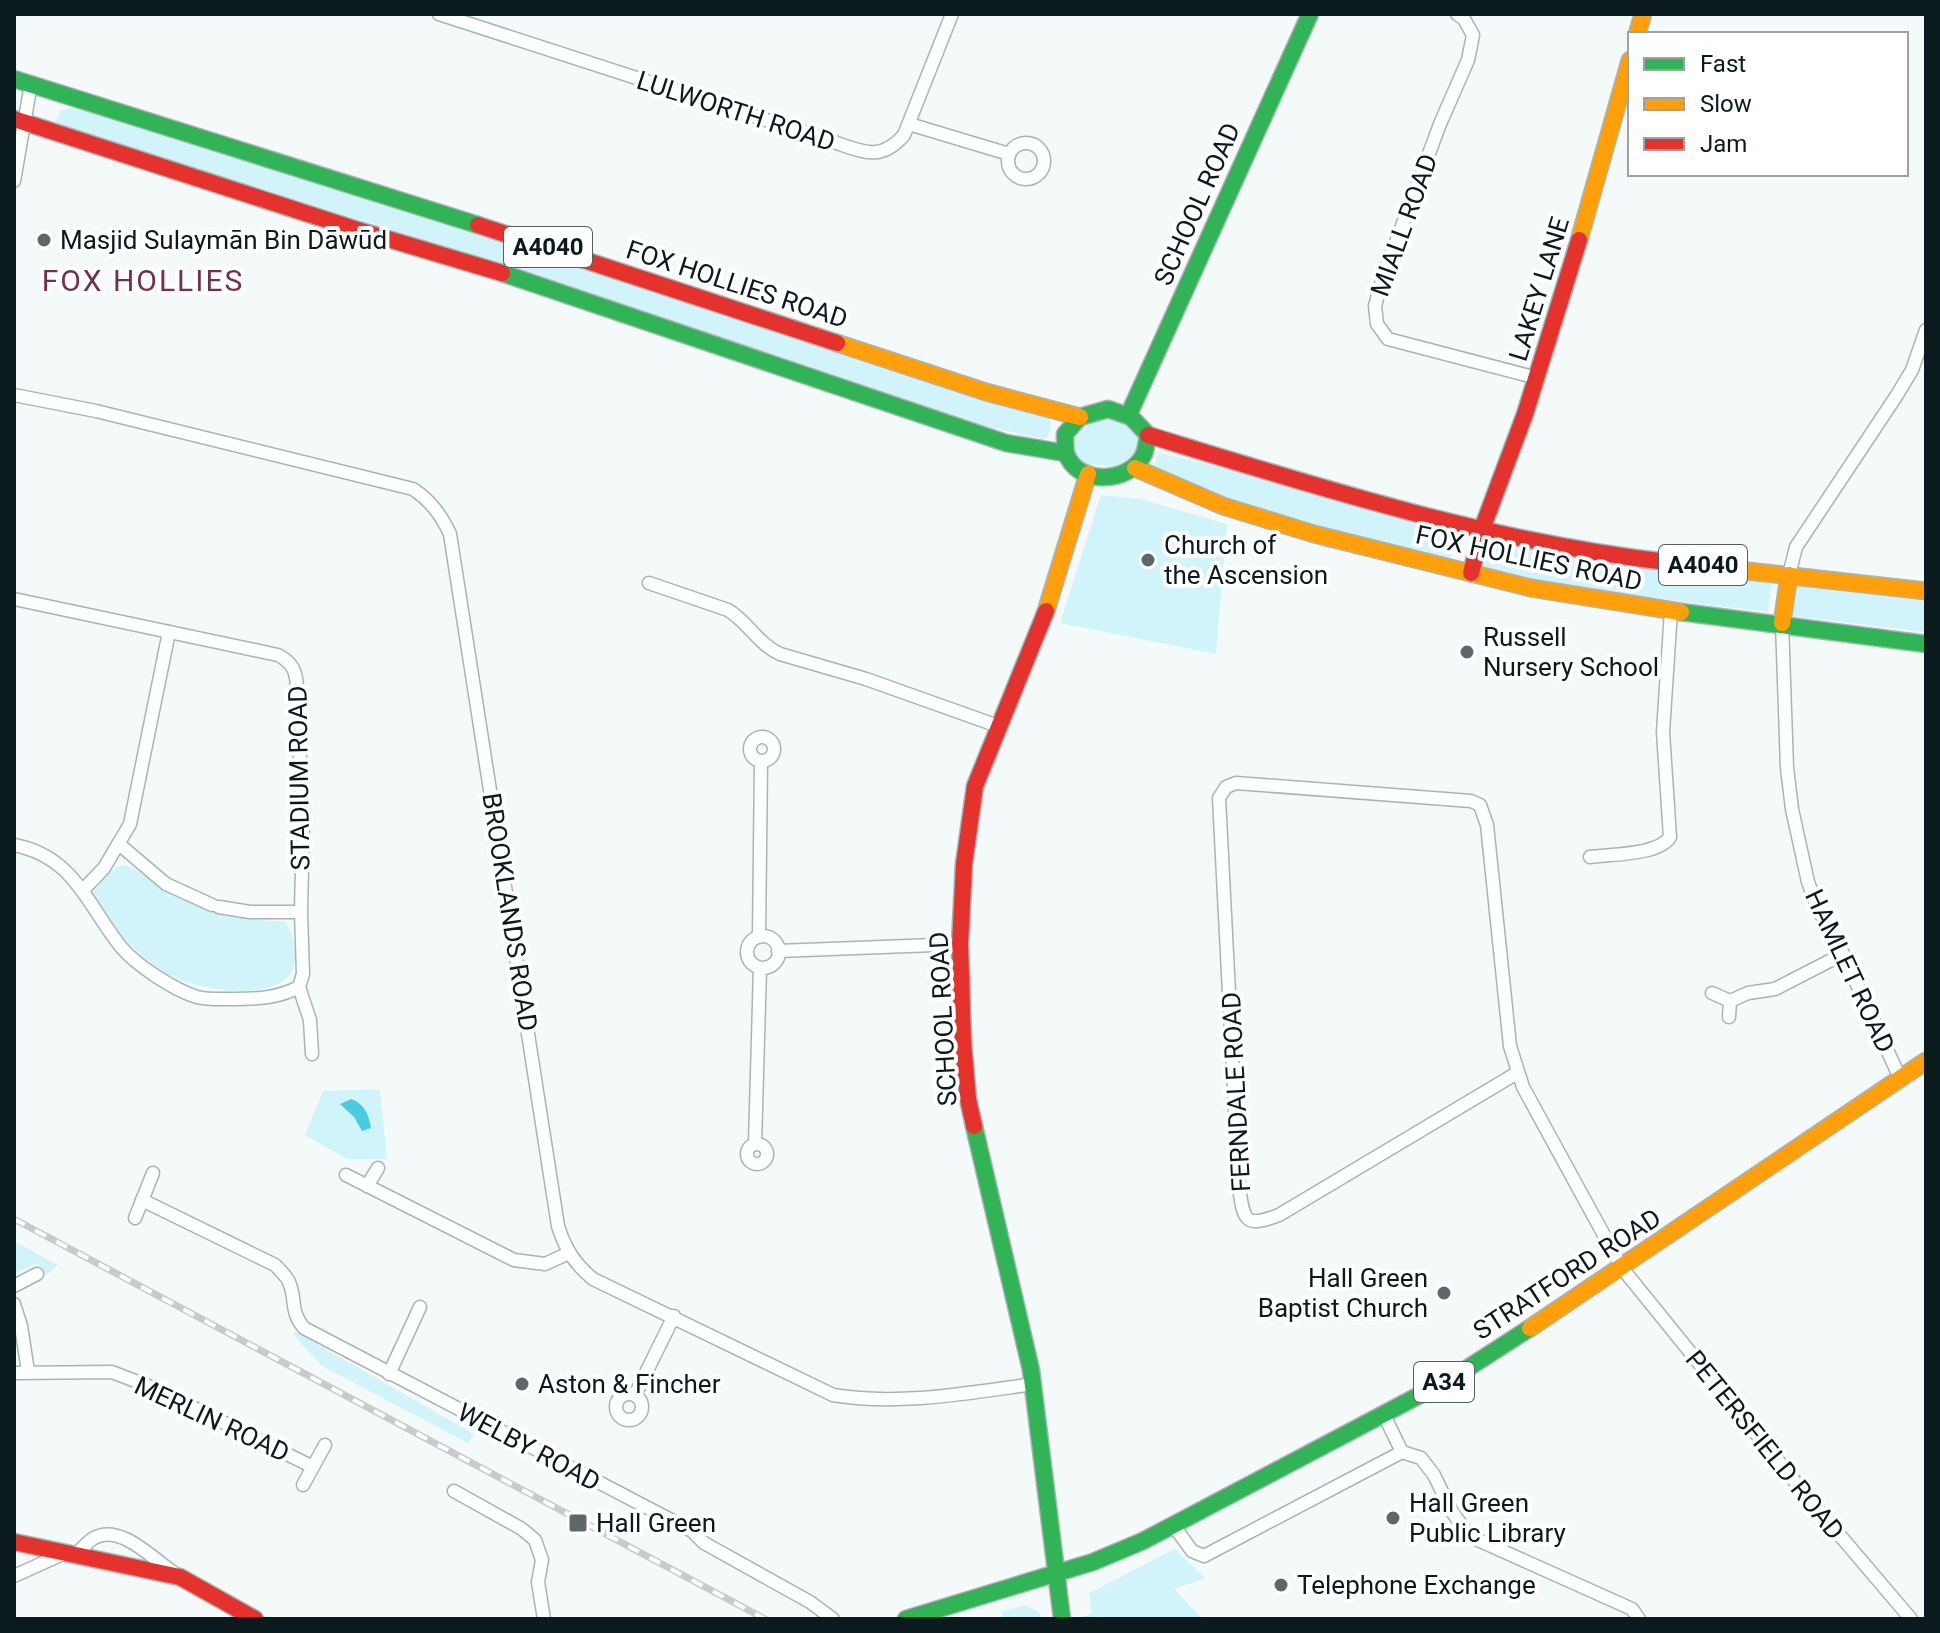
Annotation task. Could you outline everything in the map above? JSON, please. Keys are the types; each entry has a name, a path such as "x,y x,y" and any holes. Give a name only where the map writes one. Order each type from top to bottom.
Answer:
{"main road":[{"name":"SCHOOL ROAD","path":"1129,414 1310,14"},
{"name":"LAKEY LANE","path":"1471,573 1482,529 1537,378 1628,67"},
{"name":"FOX HOLLIES ROAD","path":"14,79 361,187 986,392 1080,417"},
{"name":"A4040","path":"19,120 358,230 519,278 1006,443 1065,453"},
{"path":"1108,409 1129,414 1148,435 1144,455 1135,468 1111,477 1088,474 1072,466 1065,453 1065,434 1080,417 1108,409"},
{"name":"FOX HOLLIES ROAD","path":"1148,435 1312,485 1482,529 1607,555 1926,591"},
{"name":"FOX HOLLIES ROAD","path":"1135,468 1232,511 1285,528 1550,592 1926,644"},
{"name":"SCHOOL ROAD","path":"1062,1619 1034,1384 1009,1265 968,1099 960,944 964,864 975,786 1042,624 1088,474"},
{"path":"1782,623 1789,575"},
{"name":"STRATFORD ROAD","path":"906,1619 1093,1562 1174,1526 1454,1377 1622,1268 1926,1061"},
{"path":"14,1542 180,1577 255,1619"}],"street":[{"name":"LULWORTH ROAD","path":"439,14 868,153 889,150 904,135 952,14"},
{"name":"MIALL ROAD","path":"1457,14 1464,19 1473,35 1468,60 1440,124 1383,277 1375,306 1377,324 1388,339 1537,378"},
{"path":"14,181 19,120 31,84"},
{"path":"909,124 1009,154"},
{"path":"1789,575 1796,547 1912,370 1926,330"},
{"name":"BROOKLANDS ROAD","path":"14,395 96,411 413,489 443,518 450,534 558,1226 569,1253 579,1267 593,1279 833,1395 864,1401 949,1395 1034,1384"},
{"path":"649,583 728,610 738,616 768,649 780,654 866,679 998,726"},
{"name":"STADIUM ROAD","path":"14,599 278,655 290,662 296,673 303,825 303,974 299,987 310,1020 312,1054"},
{"path":"1590,857 1655,849 1666,844 1670,837 1663,732 1671,611"},
{"name":"HAMLET ROAD","path":"1782,623 1787,768 1792,809 1808,882 1818,909 1843,954 1900,1078"},
{"path":"84,889 104,868 130,824 169,632"},
{"path":"759,937 761,761"},
{"name":"PETERSFIELD ROAD","path":"1219,798 1226,787 1236,783 1471,801 1480,805 1487,825 1510,1046 1517,1073 1622,1268 1809,1499 1911,1619"},
{"name":"FERNDALE ROAD","path":"1219,798 1239,1188 1248,1219 1261,1222 1279,1215 1517,1073"},
{"path":"14,845 31,848 65,871 84,889 124,950 165,982 206,999 258,999 284,995 299,987"},
{"path":"120,845 166,884 216,906 250,912 301,912"},
{"path":"759,937 774,941 778,951 773,964 760,968 751,963 747,953 750,942 759,937"},
{"path":"778,951 960,944"},
{"path":"1712,993 1730,1001 1748,993 1775,989 1843,954"},
{"path":"755,1144 760,968"},
{"path":"1729,1017 1730,1001"},
{"path":"367,1186 378,1168"},
{"path":"135,1218 153,1173"},
{"path":"346,1175 514,1260 545,1264 569,1253"},
{"name":"WELBY ROAD","path":"142,1200 275,1265 289,1281 296,1319 304,1328 692,1531 704,1543 810,1602 833,1619"},
{"path":"14,1286 37,1274"},
{"path":"14,1304 28,1371"},
{"path":"389,1374 420,1307"},
{"path":"635,1395 674,1316"},
{"name":"MERLIN ROAD","path":"14,1373 112,1372 156,1389 313,1467"},
{"path":"1384,1415 1402,1452"},
{"name":"MERLIN ROAD","path":"303,1485 325,1445"},
{"path":"1174,1526 1192,1551 1204,1556 1402,1452 1421,1458 1469,1536 1632,1609 1639,1619"},
{"path":"454,1491 522,1529 535,1540 542,1560 538,1582 544,1619"},
{"path":"14,1576 70,1554 93,1538 105,1534 119,1535 180,1577"}],"shaded area":[{"path":"79,108 260,163 1050,419 1051,428 1043,439 985,426 547,279 56,121 61,110"},
{"path":"1098,418 1127,421 1142,437 1140,451 1115,467 1083,463 1075,453 1072,437 1081,426"},
{"path":"1158,453 1459,532 1451,558 1377,542 1241,503 1154,468"},
{"path":"1101,495 1140,499 1227,524 1216,654 1060,623"},
{"path":"1489,539 1620,565 1772,582 1768,612 1550,585 1482,567"},
{"path":"1796,586 1926,601 1926,632 1792,616"},
{"path":"122,865 209,909 238,917 285,921 294,947 291,972 280,983 243,991 200,986 168,974 125,939 107,917 94,892 106,876"},
{"path":"380,1089 387,1159 347,1159 305,1135 323,1091"},
{"path":"14,1241 58,1265 46,1275 37,1263 14,1274"},
{"path":"294,1331 474,1434 468,1443 322,1366 294,1336"},
{"path":"1175,1549 1205,1578 1174,1589 1203,1619 1075,1619 1092,1614 1089,1593"},
{"path":"1026,1605 1039,1612 1042,1619 1003,1619 1002,1611"}],"water":[{"path":"351,1099 365,1110 371,1128 362,1131 354,1117 340,1104"}],"railway":[{"path":"14,1219 765,1619"}],"traffic: fast":[{"path":"1129,414 1310,14"},
{"path":"14,79 478,225"},
{"path":"502,273 1006,443 1065,453"},
{"path":"1108,409 1131,417 1148,435 1145,450 1137,464 1127,471 1116,476 1092,476 1072,464 1066,453 1065,434 1080,417 1108,409"},
{"path":"1681,612 1926,644"},
{"path":"974,1126 1031,1370 1062,1619"},
{"path":"906,1619 1093,1562 1143,1541 1454,1377 1530,1328"}],"traffic: slow":[{"path":"1638,32 1643,14"},
{"path":"1579,240 1628,67"},
{"path":"837,343 986,392 1080,417"},
{"path":"1135,468 1223,506 1314,534 1531,588 1681,612"},
{"path":"1046,611 1088,474"},
{"path":"1667,562 1926,591"},
{"path":"1782,623 1789,575"},
{"path":"1530,1328 1926,1061"}],"traffic: jam":[{"path":"14,119 502,273"},
{"path":"478,225 837,343"},
{"path":"1482,529 1525,414 1579,240"},
{"path":"1148,435 1340,493 1470,527 1601,553 1667,562"},
{"path":"1471,573 1482,529"},
{"path":"974,1126 968,1099 963,1042 960,944 964,864 975,786 1046,611"},
{"path":"14,1542 180,1577 255,1619"}],"place":[{"name":"Masjid Sulaymān Bin Dāwūd","path":"44,240"},
{"name":"Church of the Ascension","path":"1148,560"},
{"name":"Russell Nursery School","path":"1467,652"},
{"name":"Hall Green Baptist Church","path":"1444,1293"},
{"name":"Aston & Fincher","path":"522,1384"},
{"name":"Hall Green Public Library","path":"1393,1518"},
{"name":"Hall Green","path":"578,1523"},
{"name":"Telephone Exchange","path":"1281,1585"}],"district":[{"name":"FOX HOLLIES","path":"143,280"}]}
